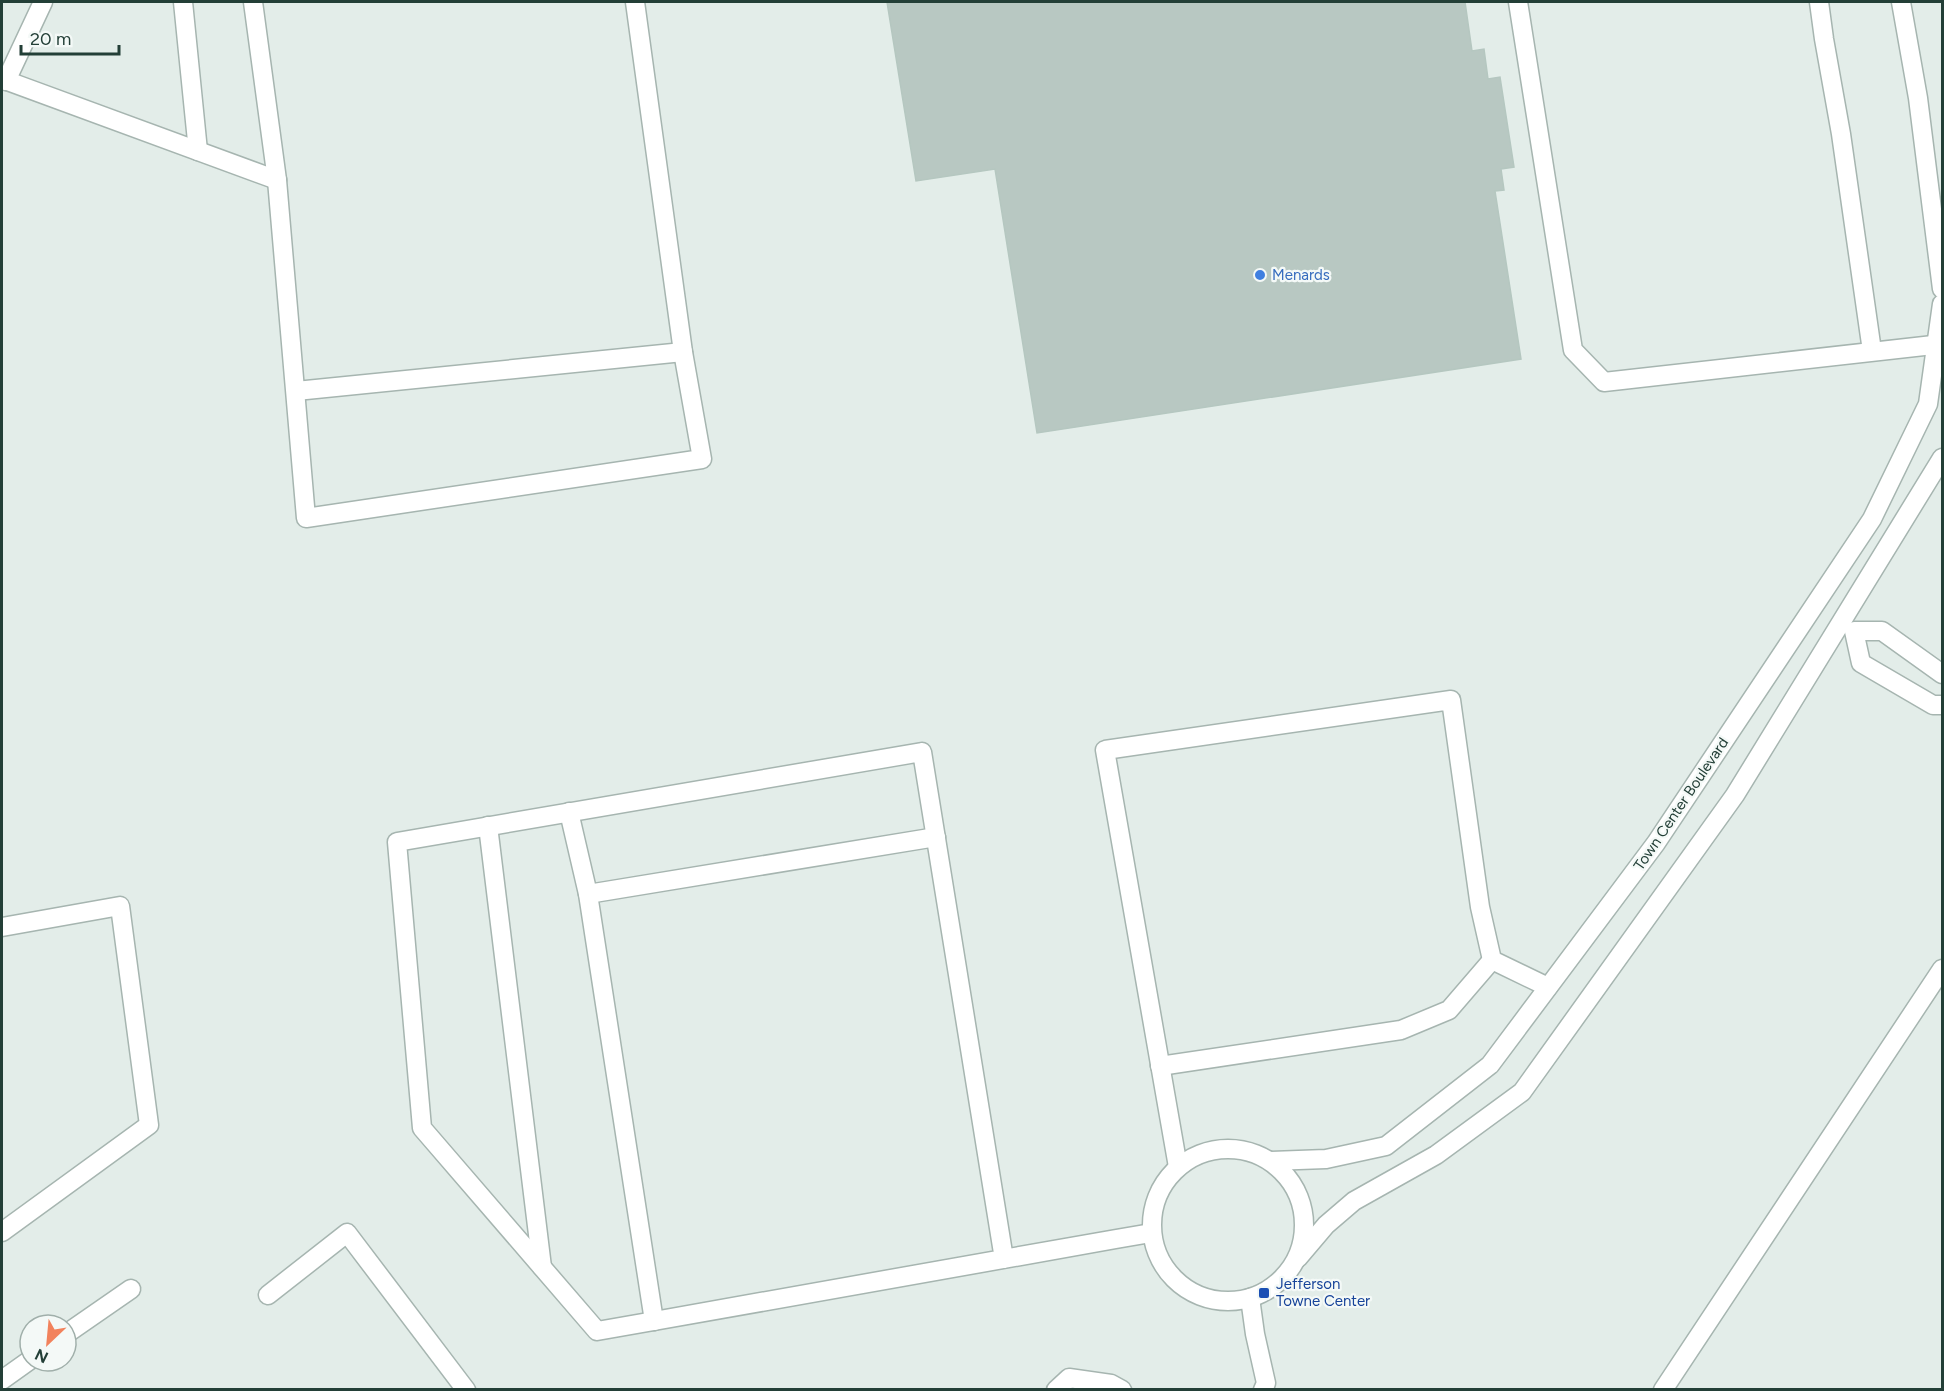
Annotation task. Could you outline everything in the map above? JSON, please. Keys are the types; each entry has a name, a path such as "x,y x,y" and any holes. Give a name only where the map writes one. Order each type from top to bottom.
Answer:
{"street":[{"path":"43,2 4,80 277,180"},
{"path":"183,2 198,151"},
{"path":"253,2 277,180 306,518 702,459 683,352 635,2"},
{"path":"1518,2 1573,350 1604,382 1940,343"},
{"path":"1819,2 1841,134 1872,351"},
{"path":"1901,2 1918,98 1942,289"},
{"name":"Town Center Boulevard","path":"1271,1161 1326,1159 1386,1146 1490,1065 1656,843 1872,519 1928,404 1940,343 1942,304"},
{"path":"296,390 683,352"},
{"path":"1298,1258 1304,1237 1304,1216 1298,1195 1287,1176 1271,1161 1248,1151 1223,1149 1199,1154 1178,1167 1161,1185 1152,1208 1151,1233 1157,1257 1172,1278 1191,1293 1215,1301 1240,1301 1264,1293 1283,1278 1326,1225 1354,1201 1436,1155 1522,1092 1735,795 1848,627 1942,458"},
{"path":"1848,627 1882,631 1942,674"},
{"path":"1848,627 1861,663 1933,705 1942,705"},
{"path":"1178,1167 1105,750 1451,700 1480,907 1492,960"},
{"path":"1004,1259 922,752 397,842 422,1128 597,1331 1151,1233"},
{"path":"569,812 588,894 654,1322"},
{"path":"488,826 542,1267"},
{"path":"588,894 936,837"},
{"path":"2,927 120,906 148,1125 2,1232"},
{"path":"1492,960 1548,987"},
{"path":"1160,1066 1401,1030 1449,1010 1492,960"},
{"path":"1663,1389 1942,969"},
{"path":"268,1295 347,1233 466,1389"},
{"path":"78,1327 131,1289"},
{"path":"1250,1298 1266,1383 1263,1389"},
{"path":"2,1380 18,1369"},
{"path":"1056,1389 1069,1378 1112,1384 1122,1389"}],"building":[{"name":"Menards","path":"887,2 1465,2 1472,51 1484,49 1488,79 1500,77 1514,167 1501,169 1504,190 1495,191 1521,359 1037,433 995,169 916,181"}],"place":[{"name":"Menards","path":"1260,275"},
{"name":"Jefferson Towne Center","path":"1264,1293"}]}
